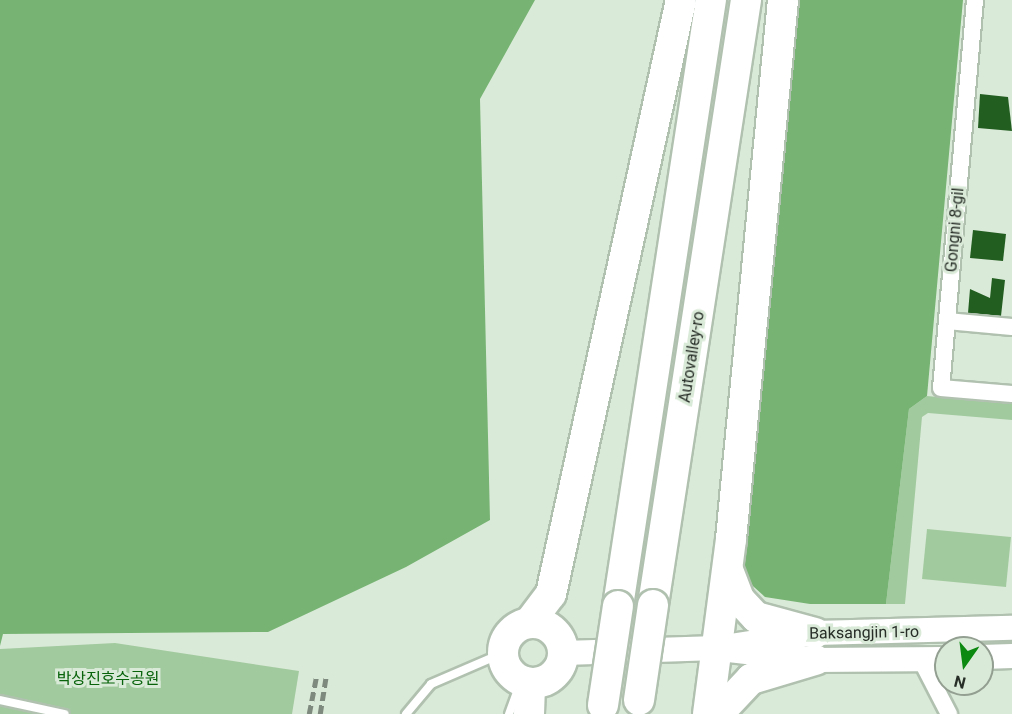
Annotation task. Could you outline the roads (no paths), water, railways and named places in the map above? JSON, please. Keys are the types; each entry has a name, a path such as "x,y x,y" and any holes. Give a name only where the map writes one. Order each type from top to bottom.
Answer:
{"highway":[{"path":"529,714 525,682 508,669 503,653 508,637 542,613 551,594 681,0"},
{"path":"602,709 711,0"},
{"name":"Autovalley-ro","path":"638,707 746,0"},
{"path":"708,714 728,568 783,0"},
{"path":"728,568 739,599 756,616 815,646"},
{"path":"525,682 554,676 564,653 553,630 529,623"},
{"path":"718,714 751,679 815,646"}],"street":[{"name":"Gongni 8-gil","path":"975,0 941,388 1012,394"},
{"path":"947,321 1012,327"},
{"name":"Baksangjin 1-ro","path":"564,653 815,646 1012,628"},
{"name":"Baksangjin 1-ro","path":"815,646 921,660 934,659"},
{"path":"994,657 1012,656"},
{"path":"921,660 949,714"}],"lane":[{"path":"406,714 431,684 503,653"},
{"path":"509,714 525,682"},
{"path":"0,700 65,714"}],"railway":[{"path":"309,714 316,677"},
{"path":"320,714 326,678"}],"park label":[{"name":"박상진호수공원","path":"108,679"}]}
